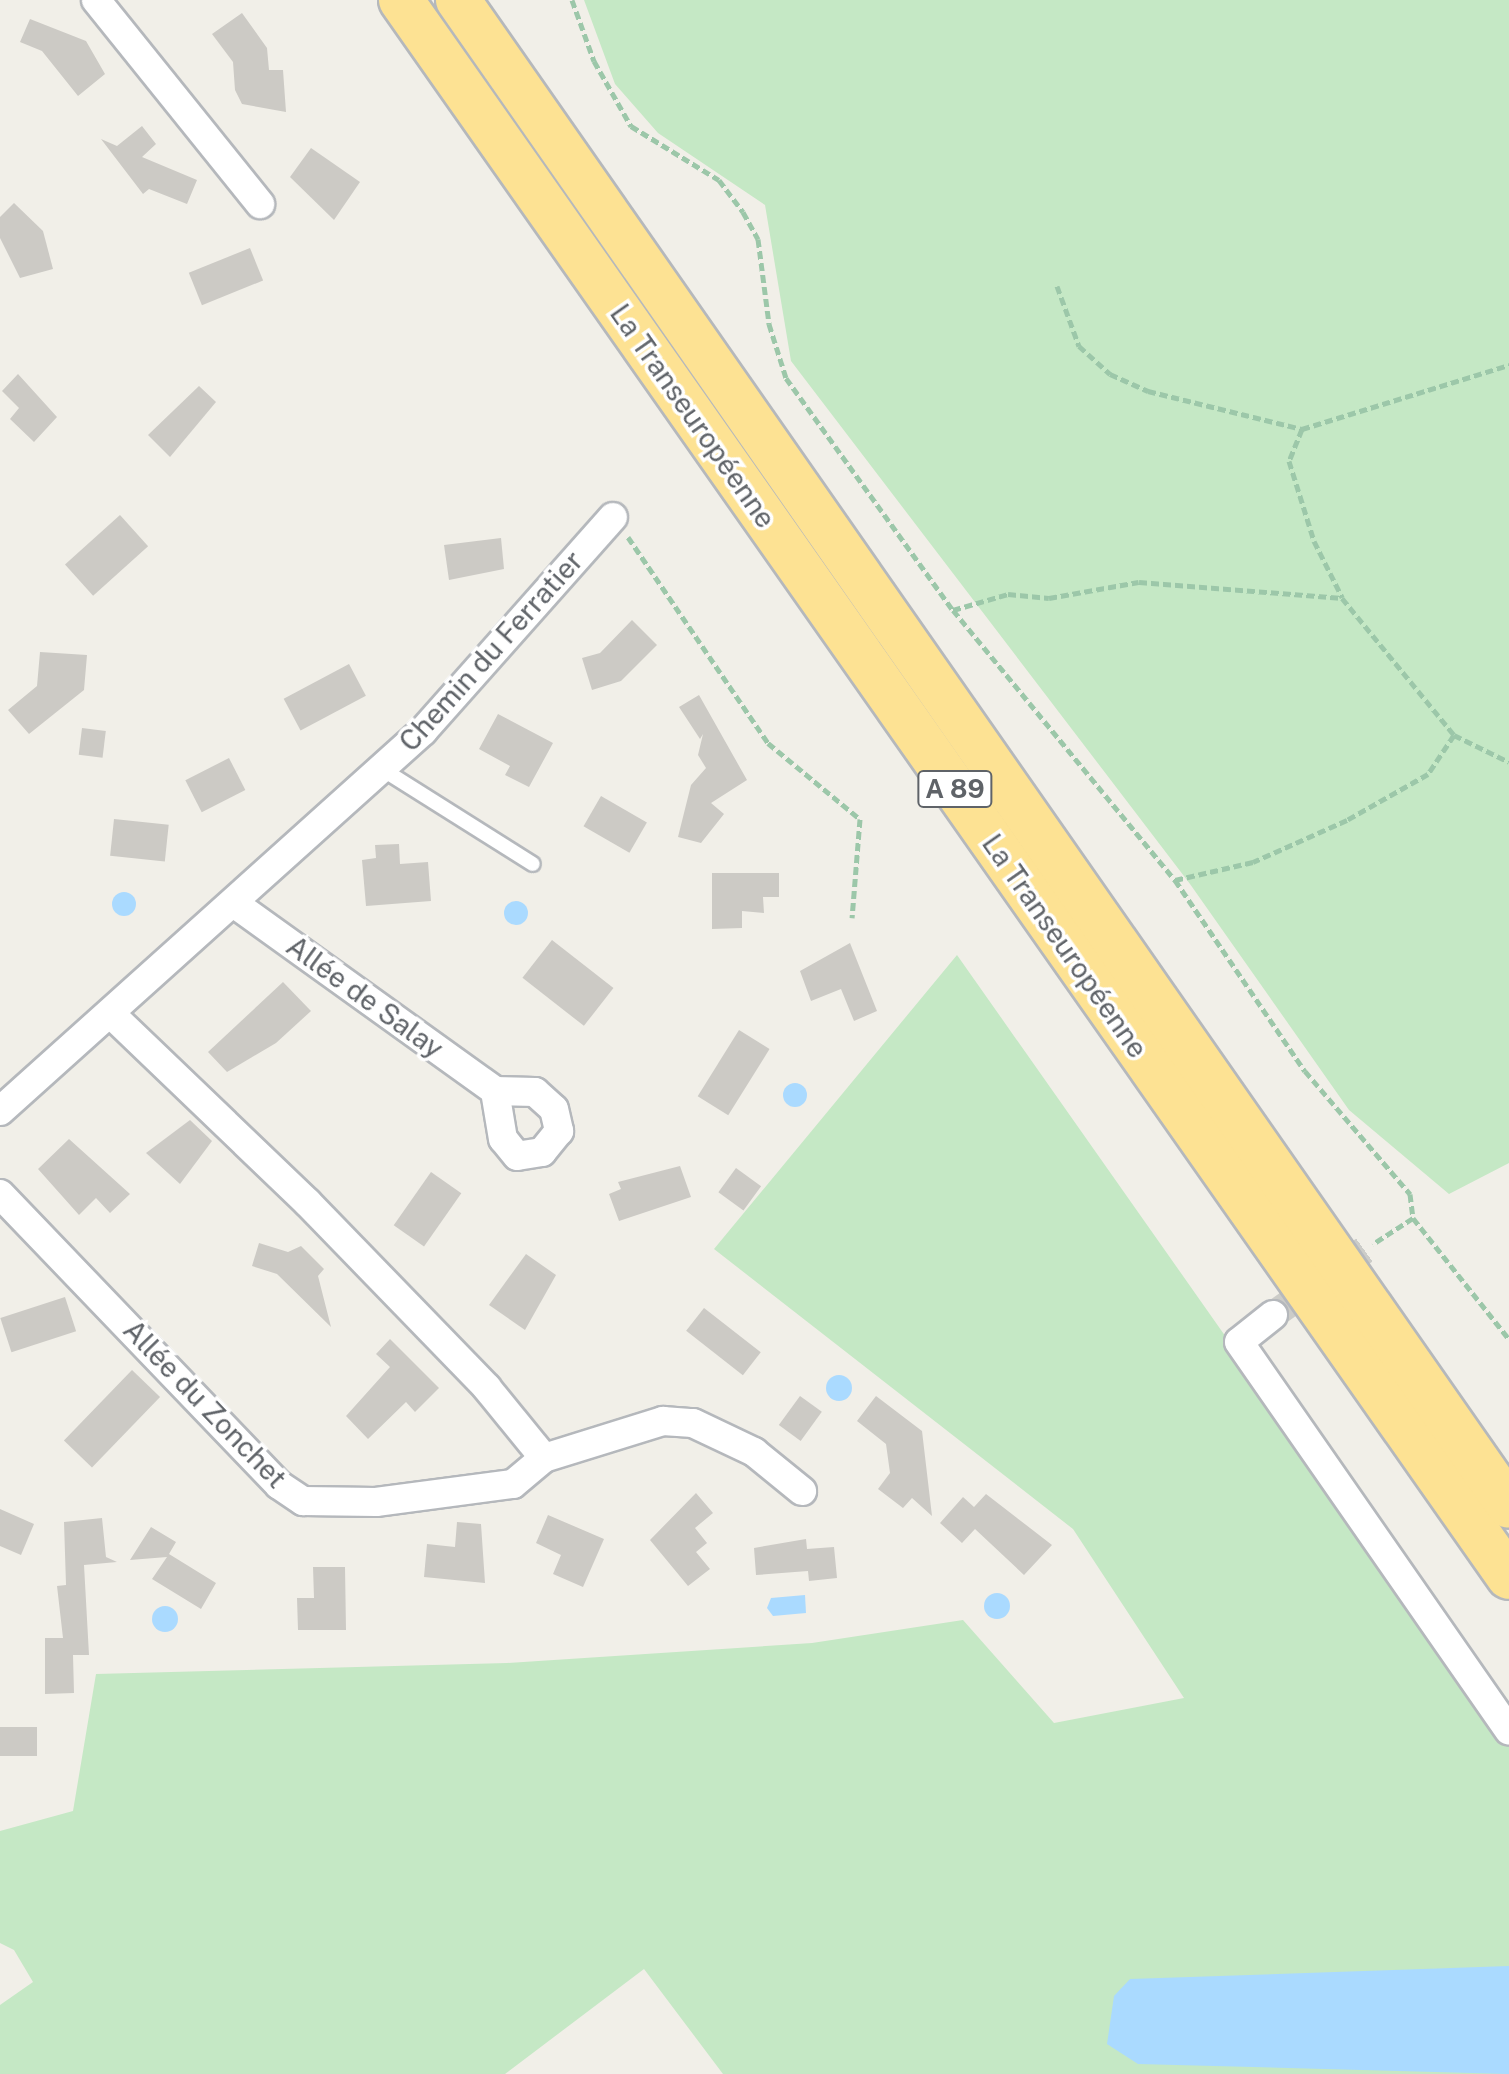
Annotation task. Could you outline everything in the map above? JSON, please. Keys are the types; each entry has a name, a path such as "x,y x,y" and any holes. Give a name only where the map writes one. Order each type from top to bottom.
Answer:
{"highway":[{"name":"La Transeuropéenne","path":"401,0 1509,1577"},
{"name":"La Transeuropéenne","path":"458,0 1509,1506"}],"street":[{"path":"96,0 260,204"},
{"name":"Chemin du Ferratier","path":"0,1111 113,1016 382,769 613,517"},
{"name":"Allée de Salay","path":"235,904 495,1091"},
{"path":"113,1016 308,1203 487,1388 544,1458"},
{"name":"Allée du Zonchet","path":"0,1194 279,1485 303,1501 376,1502 513,1484 544,1458 663,1421 693,1423 754,1452 802,1491"},
{"path":"1273,1315 1239,1342 1509,1730"}],"lane":[{"path":"382,769 533,864"}],"path":[{"path":"572,0 594,61 631,126 719,180 743,212 758,239 769,324 786,378 953,610 1175,880 1305,1071 1410,1194 1413,1218 1509,1339"},
{"path":"1057,286 1079,346 1110,374 1148,391 1302,429 1509,365"},
{"path":"1302,429 1289,461 1314,541 1342,598 1454,735 1509,762"},
{"path":"613,517 768,743 860,819 852,918"},
{"path":"953,610 1008,594 1049,598 1139,582 1342,598"},
{"path":"1175,880 1253,862 1347,820 1428,774 1454,735"},
{"path":"1373,1244 1413,1218"}],"green space":[{"path":"584,0 1509,0 1509,1163 1449,1194 1349,1110 1190,884 791,361 765,205 658,133 615,84"},
{"path":"957,955 1509,1739 1509,2074 723,2074 644,1969 505,2074 0,2074 0,2005 33,1982 14,1950 0,1943 0,1831 73,1811 96,1674 507,1663 812,1643 963,1620 1054,1723 1184,1698 1073,1529 714,1249"}],"water":[{"path":"124,892 135,899 136,904 129,915 124,916 113,909 112,904 119,893"},
{"path":"516,901 525,904 528,913 525,922 516,925 507,922 504,913 507,904"},
{"path":"795,1083 806,1090 807,1095 800,1106 795,1107 784,1100 783,1095 790,1084"},
{"path":"839,1375 848,1379 852,1388 848,1397 839,1401 830,1397 826,1388 830,1379"},
{"path":"997,1593 1006,1597 1010,1606 1006,1615 997,1619 988,1615 984,1606 988,1597"},
{"path":"805,1595 806,1613 773,1616 767,1608 771,1598"},
{"path":"165,1606 174,1610 178,1619 174,1628 165,1632 156,1628 152,1619 156,1610"},
{"path":"1509,1966 1509,2074 1138,2064 1107,2044 1114,1996 1130,1979"}],"building":[{"path":"242,13 267,48 269,70 283,70 286,112 242,104 235,90 233,62 212,34"},
{"path":"30,19 86,41 105,74 78,96 42,51 20,42"},
{"path":"142,126 156,144 142,157 197,180 187,204 149,189 143,194 101,139 117,146"},
{"path":"311,148 360,182 334,220 290,177"},
{"path":"14,203 43,231 53,269 20,278 0,238 0,217"},
{"path":"250,248 263,280 202,305 189,273"},
{"path":"18,374 57,417 34,442 10,419 19,408 2,391"},
{"path":"199,386 216,402 170,457 148,435"},
{"path":"120,515 148,546 93,596 65,565"},
{"path":"501,538 504,569 449,580 444,545"},
{"path":"632,620 657,645 621,681 592,690 582,658 600,653"},
{"path":"40,652 87,655 84,690 29,734 8,710 37,686"},
{"path":"349,664 366,696 301,731 284,699"},
{"path":"699,695 747,780 711,803 724,814 701,843 678,837 691,785 706,768 698,755 703,734 700,739 679,707"},
{"path":"498,714 553,743 529,787 505,775 510,766 479,749"},
{"path":"82,728 106,731 103,758 79,755"},
{"path":"229,758 245,790 202,812 185,780"},
{"path":"601,796 647,822 629,853 584,826"},
{"path":"114,819 169,825 165,862 110,856"},
{"path":"399,844 400,864 428,862 431,901 366,906 362,860 376,858 375,845"},
{"path":"712,873 779,873 779,897 763,897 764,913 742,911 742,928 712,929"},
{"path":"552,940 613,988 584,1026 522,978"},
{"path":"850,943 877,1011 854,1021 841,989 811,1001 800,971"},
{"path":"283,982 311,1011 276,1043 227,1072 208,1052"},
{"path":"739,1030 770,1049 728,1115 698,1096"},
{"path":"190,1120 212,1141 180,1184 146,1153"},
{"path":"69,1139 130,1194 110,1213 96,1198 79,1215 38,1169"},
{"path":"680,1166 691,1197 619,1221 609,1194 621,1189 618,1182"},
{"path":"736,1168 761,1186 743,1210 718,1192"},
{"path":"431,1172 461,1193 424,1246 394,1225"},
{"path":"259,1243 288,1252 301,1246 324,1269 318,1276 331,1327 277,1274 252,1266"},
{"path":"526,1254 556,1275 525,1330 489,1305"},
{"path":"65,1297 76,1331 11,1352 0,1318"},
{"path":"704,1308 761,1352 743,1375 686,1331"},
{"path":"390,1339 439,1388 415,1412 406,1402 368,1439 346,1416 390,1367 376,1354"},
{"path":"132,1370 160,1397 92,1468 64,1440"},
{"path":"800,1396 822,1412 801,1441 779,1425"},
{"path":"876,1396 922,1431 932,1516 912,1498 903,1508 878,1489 890,1473 886,1444 857,1421"},
{"path":"696,1493 713,1513 695,1528 707,1543 696,1552 710,1569 688,1586 650,1540"},
{"path":"986,1494 1052,1545 1024,1575 975,1529 962,1543 940,1523 963,1497 974,1507"},
{"path":"0,1509 34,1524 21,1555 0,1546"},
{"path":"548,1515 604,1539 583,1587 553,1574 561,1555 536,1543"},
{"path":"102,1518 106,1557 117,1562 84,1565 89,1655 73,1655 74,1693 45,1694 45,1638 63,1638 57,1586 66,1585 64,1522"},
{"path":"457,1522 481,1524 485,1583 424,1577 427,1544 455,1547"},
{"path":"151,1527 176,1542 169,1554 216,1583 201,1609 152,1579 167,1557 130,1560"},
{"path":"806,1539 807,1549 834,1547 837,1578 809,1581 808,1571 756,1575 754,1548"},
{"path":"313,1567 345,1567 346,1630 298,1630 297,1598 314,1598"},
{"path":"0,1727 37,1727 37,1756 0,1756"}],"tunnel":[{"path":"1273,1315 1373,1244"}]}
